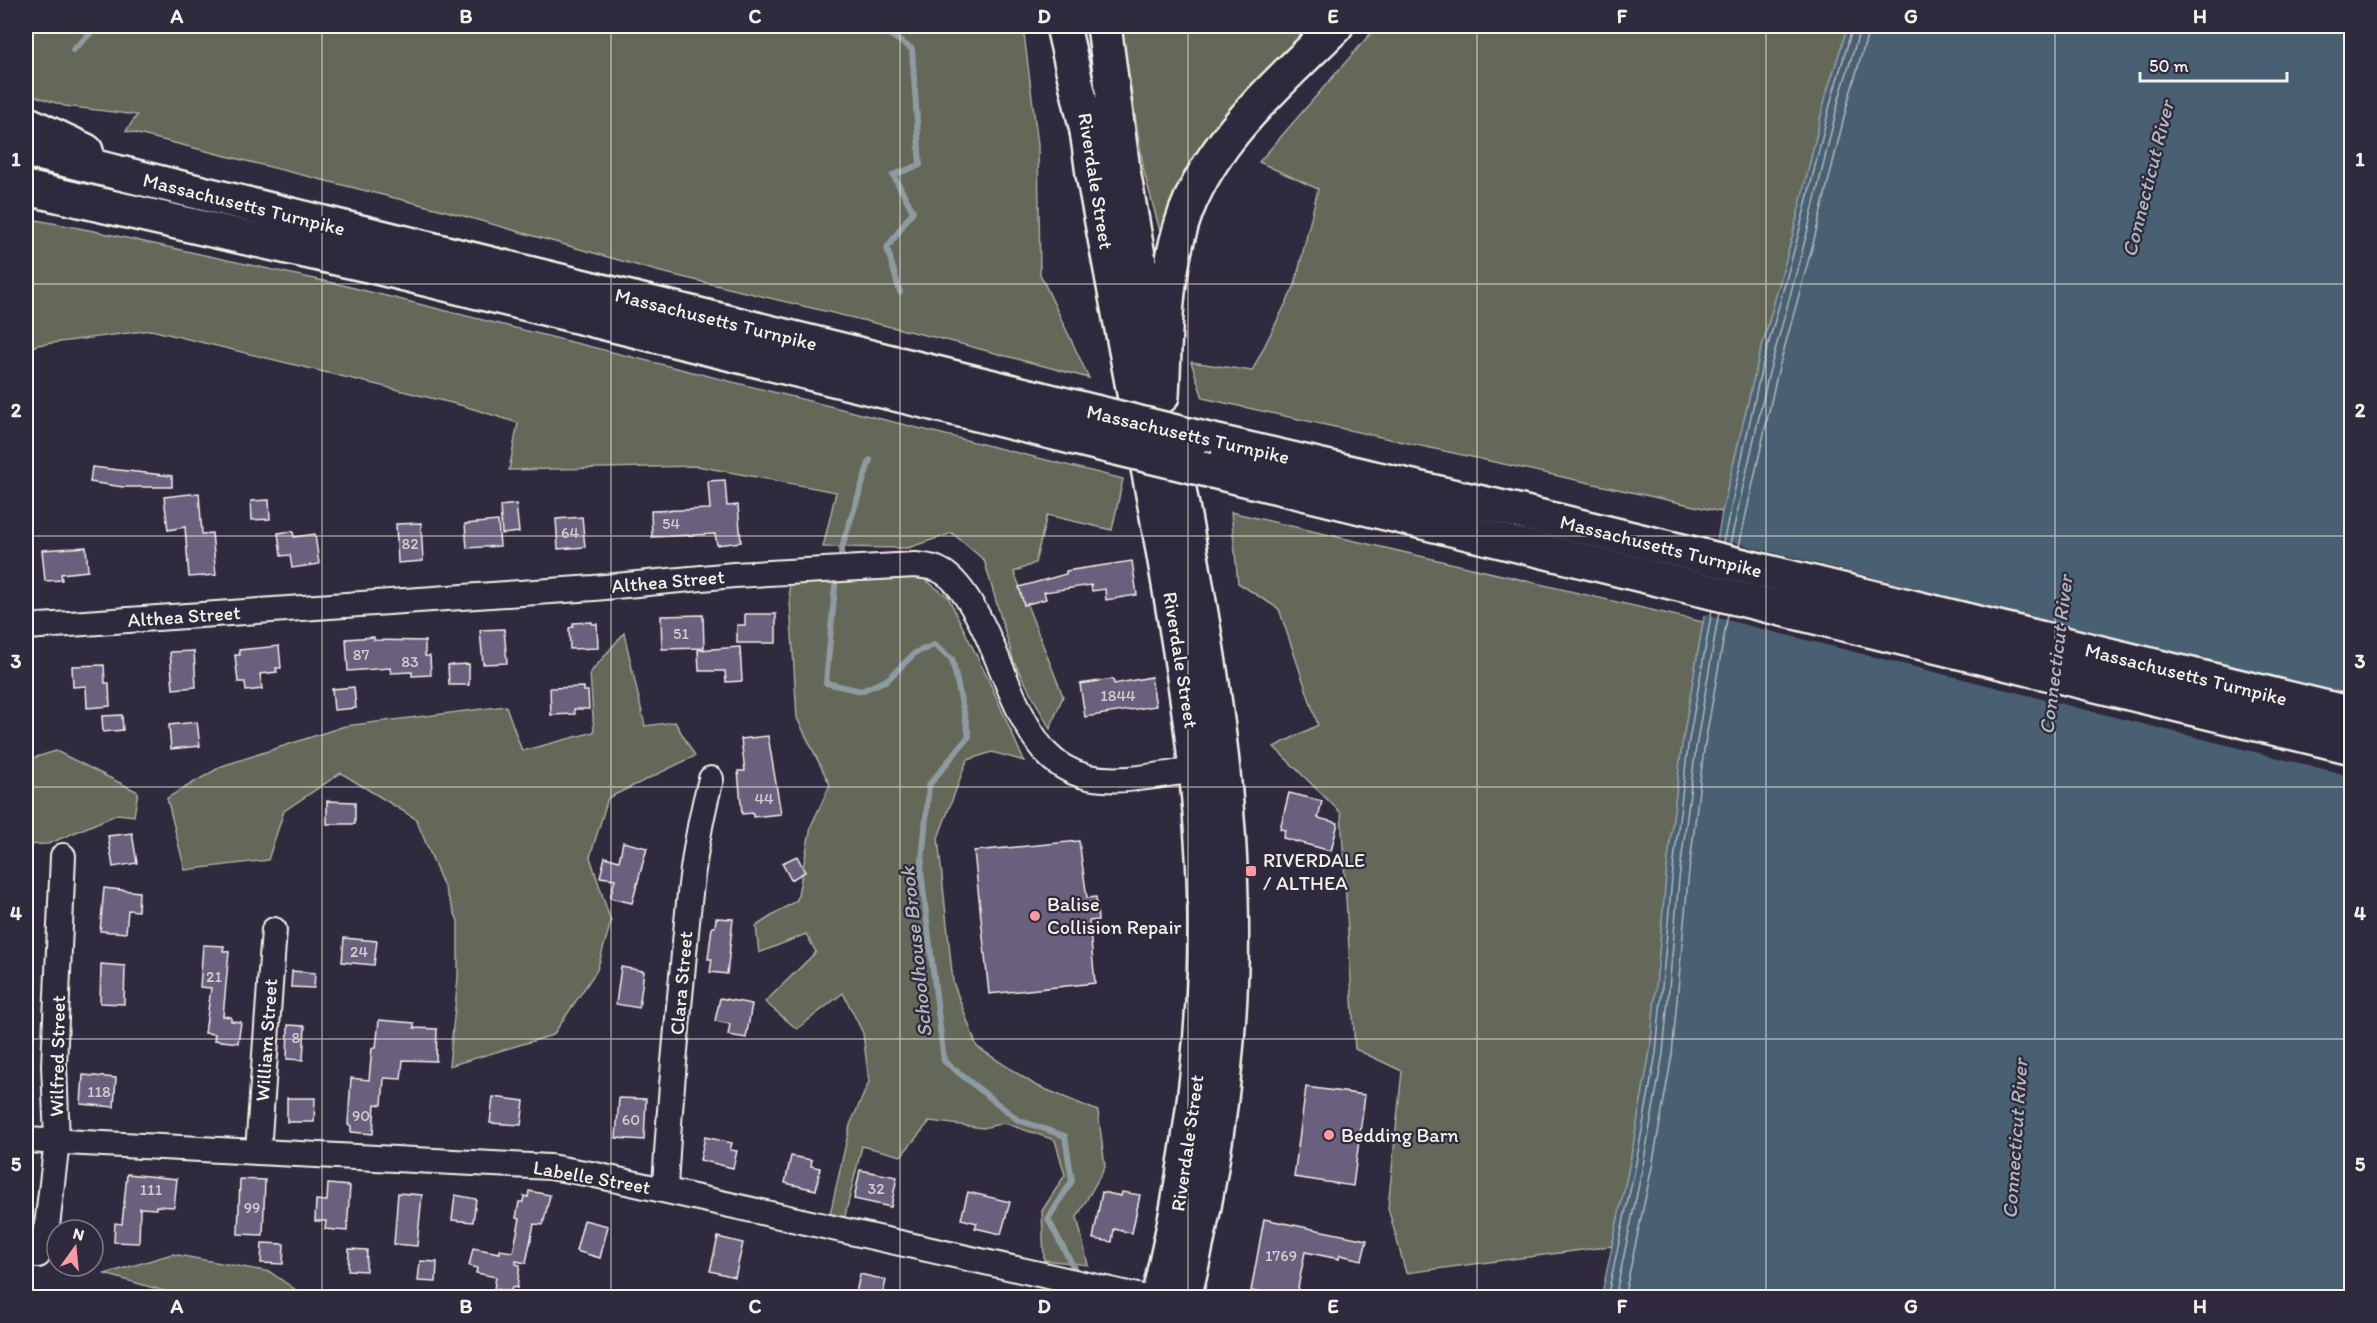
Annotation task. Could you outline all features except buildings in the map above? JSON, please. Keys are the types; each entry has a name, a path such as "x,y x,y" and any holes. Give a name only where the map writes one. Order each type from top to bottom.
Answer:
{"main road":[{"path":"1063,26 1088,135"},
{"name":"Riverdale Street","path":"1075,26 1088,135 1182,659 1197,770 1205,908 1202,1024 1196,1096 1185,1166 1158,1298"},
{"name":"Riverdale Street","path":"1104,26 1123,170 1219,733 1226,795 1232,897 1230,994 1222,1085 1209,1181 1184,1298"},
{"path":"1162,396 1170,273 1180,230 1191,200 1214,160 1239,127 1336,26"},
{"path":"26,123 141,179"},
{"name":"Massachusetts Turnpike","path":"26,150 1107,430 1208,471 1510,542 2352,747"},
{"name":"Massachusetts Turnpike","path":"26,188 1107,430 1196,437 1517,511 2352,714"}],"street":[{"name":"Althea Street","path":"26,627 594,588 828,569 915,565 933,567 950,577 979,617 1021,710 1038,741 1045,752 1061,765 1087,777 1106,779 1197,770"},
{"name":"Clara Street","path":"665,1190 668,1121 690,878 711,779"},
{"name":"Wilfred Street","path":"38,1255 47,1226 57,1142 54,1065 63,856"},
{"name":"William Street","path":"258,1151 274,930"},
{"name":"Labelle Street","path":"26,1140 550,1167 591,1173 1146,1298"}],"green space":[{"path":"26,26 1023,26 1038,145 1040,274 1089,378 950,341 657,271 439,209 126,131 137,115 65,106 26,93"},
{"path":"1121,26 1319,26 1163,242 1144,172"},
{"path":"1377,26 1848,26 1826,95 1722,512 1203,398 1191,362 1252,371 1295,285 1318,189 1259,162"},
{"path":"26,218 342,285 1123,479 1112,530 1047,515 1035,563 1014,572 1063,696 1050,729 1014,662 984,560 952,533 908,548 823,547 836,492 697,466 509,470 518,423 464,406 151,330 37,345 26,350"},
{"path":"1231,512 1703,622 1682,745 1666,877 1650,1052 1612,1246 1406,1273 1388,1208 1402,1071 1355,1049 1341,813 1274,747 1318,725 1279,609 1238,583"},
{"path":"919,575 948,597 990,683 1024,761 992,752 967,760 938,838 953,982 977,1047 1035,1085 1098,1111 1105,1167 1077,1217 1088,1265 1044,1260 1042,1211 1065,1175 1055,1140 1004,1123 983,1128 930,1121 901,1156 862,1146 844,1220 829,1219 850,1125 869,1082 863,1033 843,993 797,1029 765,1002 816,952 806,934 759,953 756,926 797,900 811,826 830,785 797,718 789,584"},
{"path":"624,633 645,726 675,722 695,756 608,798 590,857 611,922 597,970 553,1035 449,1066 458,978 458,921 416,819 341,773 284,811 268,860 185,870 167,798 222,766 345,726 506,706 522,751 594,732 590,673"},
{"path":"56,751 138,792 134,816 118,814 48,844 26,845 26,760"},
{"path":"172,1254 270,1272 306,1297 185,1297 105,1274"}],"water":[{"name":"Connecticut River","path":"1848,26 2351,26 2351,1297 1601,1298 1630,1162 1650,1052 1666,877 1682,745 1722,512 1826,95"}],"pier":[{"path":"1715,538 2351,697 2351,776 1702,614"}],"waterway":[{"name":"Schoolhouse Brook","path":"73,50 98,26"},
{"name":"Schoolhouse Brook","path":"877,26 912,49 920,165 893,175 913,211 887,248 900,292"},
{"name":"Schoolhouse Brook","path":"839,563 844,540 870,460"},
{"name":"Schoolhouse Brook","path":"836,576 826,683 861,691 887,680 915,653 934,645 952,659 969,736 929,785 921,871 944,1061 1018,1120 1065,1136 1072,1181 1048,1219 1076,1272 1076,1277"}],"place":[{"name":"RIVERDALE / ALTHEA","path":"1251,871"},
{"name":"Balise Collision Repair","path":"1035,916"},
{"name":"Bedding Barn","path":"1329,1135"}]}
